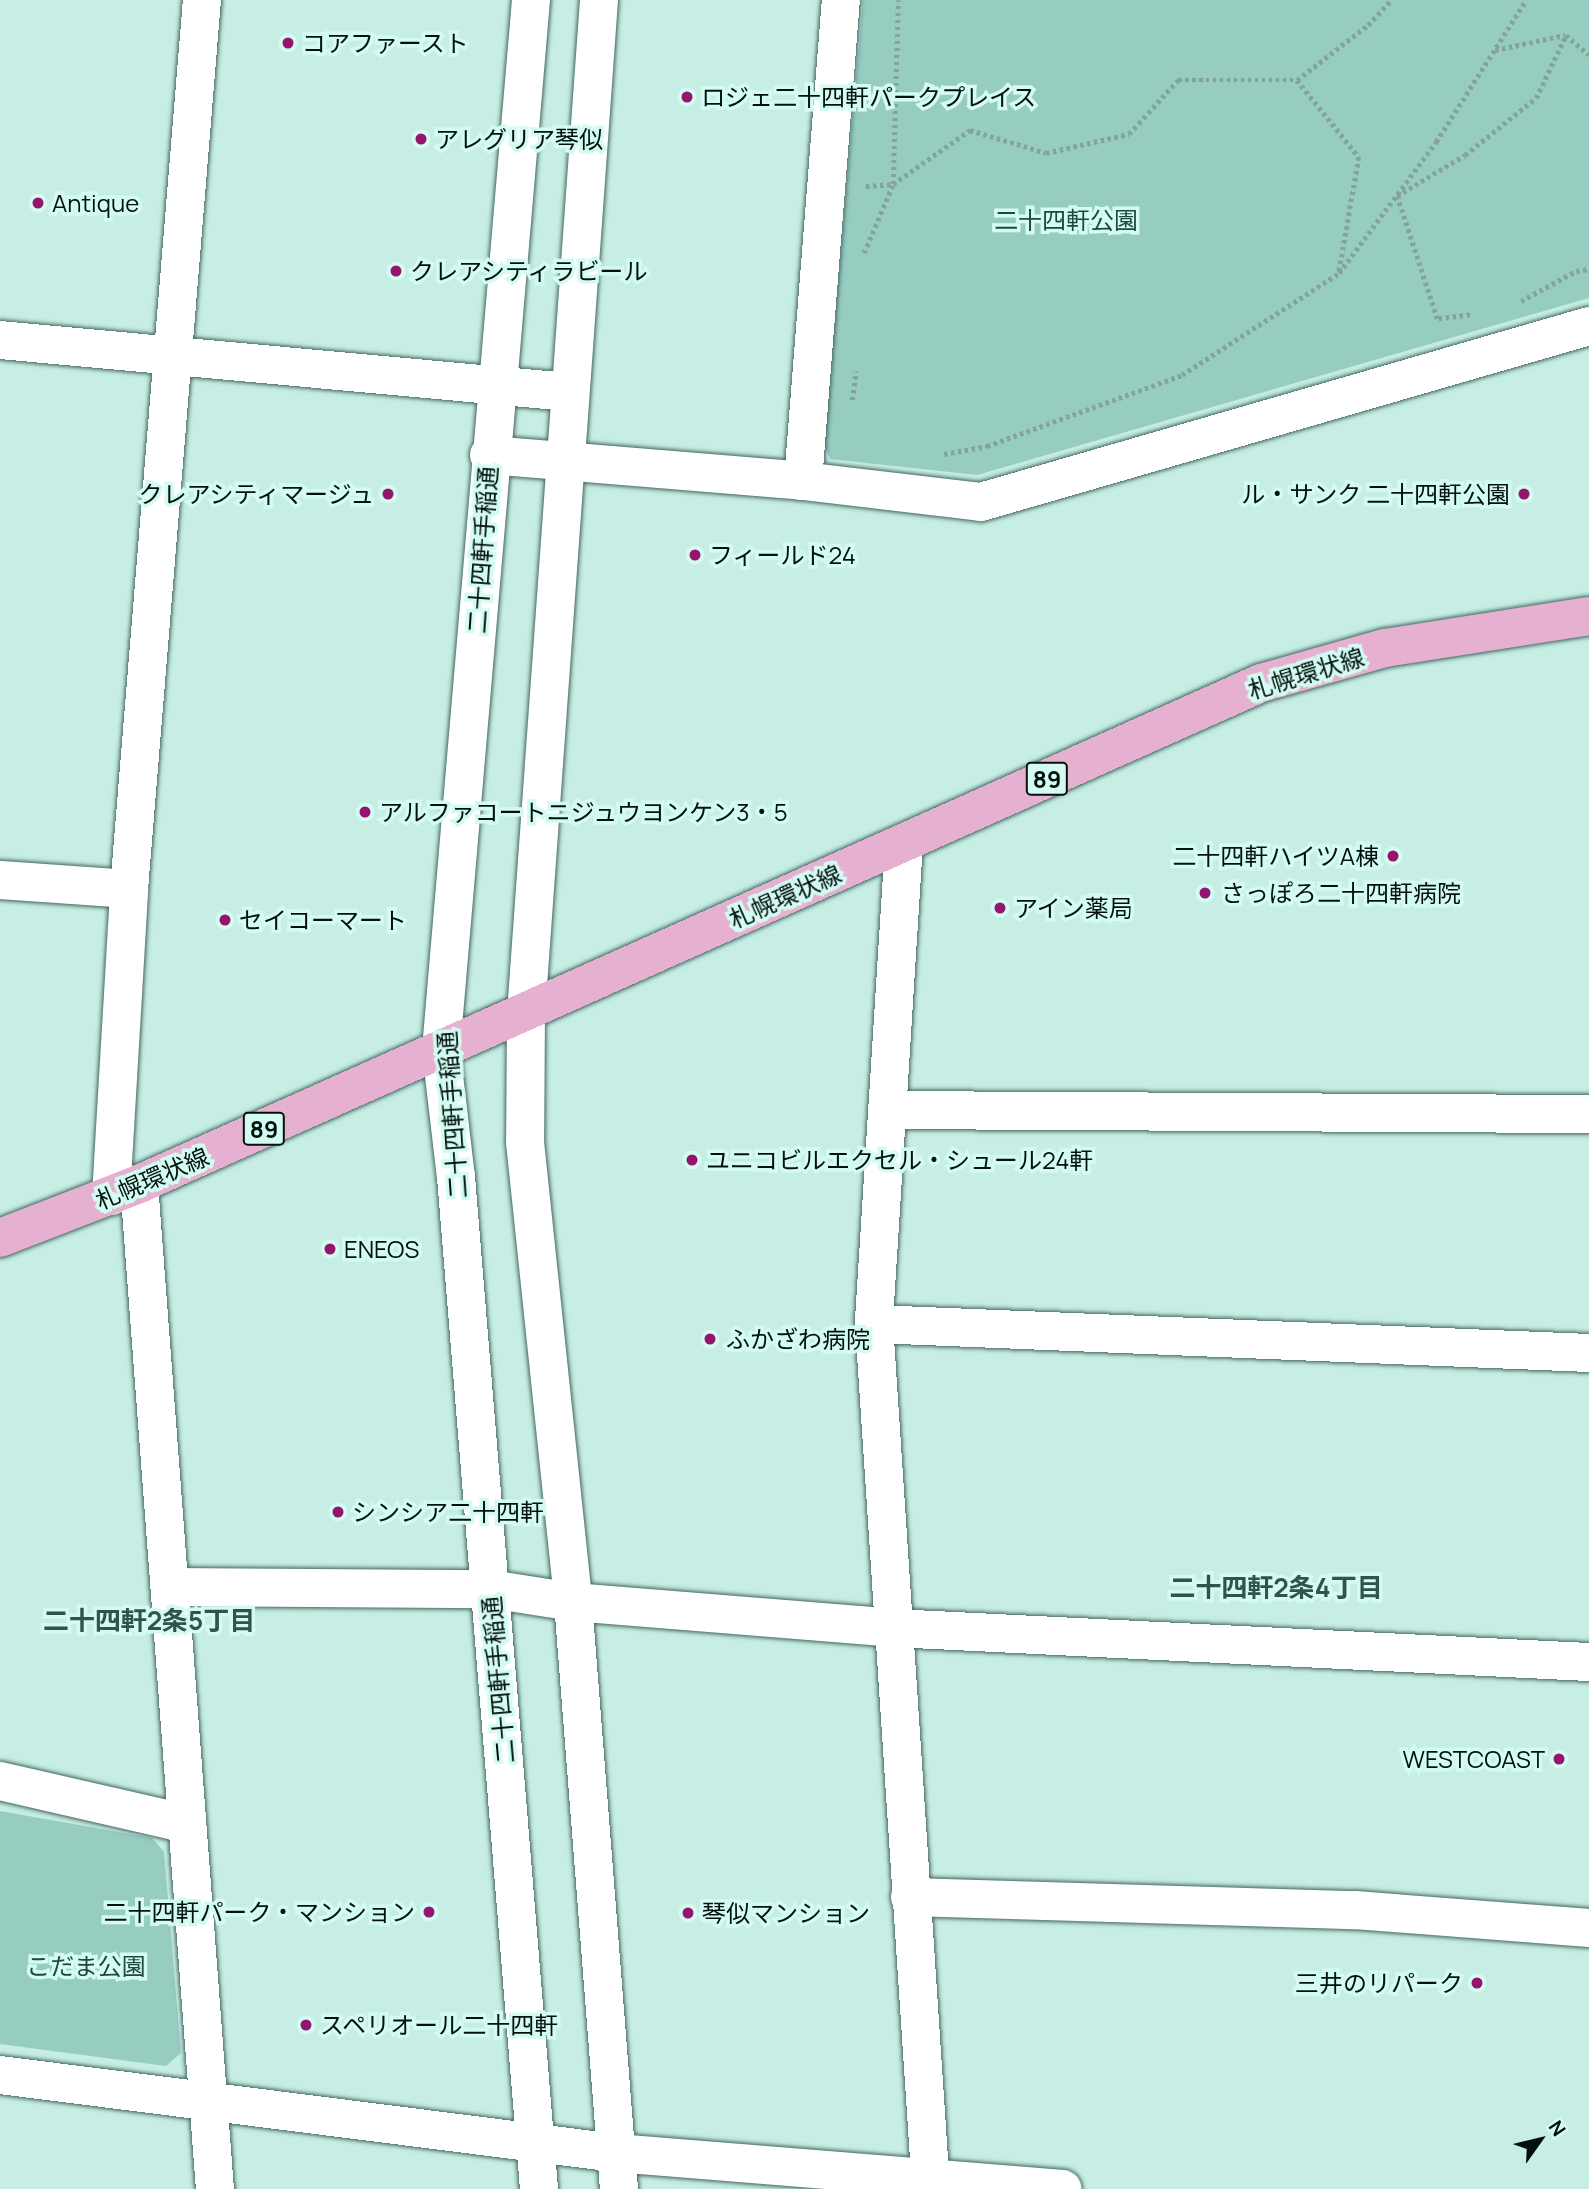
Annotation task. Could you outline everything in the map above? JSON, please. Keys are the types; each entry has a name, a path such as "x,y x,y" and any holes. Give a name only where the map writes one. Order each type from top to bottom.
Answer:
{"main road":[{"name":"札幌環状線","path":"0,1238 125,1190 441,1051 1261,683 1385,648 1589,616"}],"street":[{"path":"202,0 129,889 125,1190 170,1587 215,2189"},
{"name":"二十四軒手稲通","path":"531,0 489,455 441,1051 490,1589 539,2189"},
{"path":"599,0 562,462 526,1013 525,1142 573,1602 617,2171"},
{"path":"803,481 841,0"},
{"path":"489,455 803,481 981,502 1589,326"},
{"path":"0,340 568,392"},
{"path":"904,843 874,1324 930,2184"},
{"path":"0,880 129,889"},
{"path":"887,1110 1589,1114"},
{"path":"874,1324 1589,1353"},
{"path":"170,1587 490,1589 573,1602 892,1629 1589,1662"},
{"path":"0,1781 187,1824"},
{"path":"911,1897 1355,1910 1589,1928"},
{"path":"0,2075 536,2144 617,2171 1063,2189"}],"path":[{"path":"861,259 893,184 898,0"},
{"path":"893,184 970,130 1046,153 1129,134 1178,80 1297,80 1368,25 1391,0"},
{"path":"934,456 987,446 1182,375 1339,273 1397,196 1526,0"},
{"path":"1495,50 1566,34"},
{"path":"1566,34 1589,55"},
{"path":"1397,196 1465,155 1536,98 1566,34"},
{"path":"1297,80 1359,157 1339,273"},
{"path":"1397,196 1437,319 1475,315"},
{"path":"1512,306 1576,271 1589,269"},
{"path":"850,404 857,392 855,365"}],"green space":[{"name":"二十四軒公園","path":"863,0 1589,0 1589,298 977,475 830,459 824,445"},
{"name":"こだま公園","path":"0,1811 152,1838 164,1852 181,2053 166,2066 0,2044"}],"place":[{"name":"コアファースト","path":"288,43"},
{"name":"ロジェ二十四軒パークプレイス","path":"687,97"},
{"name":"アレグリア琴似","path":"421,139"},
{"name":"Antique","path":"38,203"},
{"name":"クレアシティラビール","path":"396,271"},
{"name":"クレアシティマージュ","path":"388,494"},
{"name":"ル・サンク 二十四軒公園","path":"1524,494"},
{"name":"フィールド24","path":"695,555"},
{"name":"アルファコートニジュウヨンケン3・5","path":"365,812"},
{"name":"二十四軒ハイツA棟","path":"1393,856"},
{"name":"さっぽろ二十四軒病院","path":"1205,893"},
{"name":"アイン薬局","path":"1000,908"},
{"name":"セイコーマート","path":"225,920"},
{"name":"ユニコビルエクセル・シュール24軒","path":"692,1160"},
{"name":"ENEOS","path":"330,1249"},
{"name":"ふかざわ病院","path":"710,1339"},
{"name":"シンシア二十四軒","path":"338,1512"},
{"name":"WESTCOAST","path":"1559,1759"},
{"name":"二十四軒パーク・マンション","path":"429,1912"},
{"name":"琴似マンション","path":"688,1913"},
{"name":"三井のリパーク","path":"1477,1983"},
{"name":"スペリオール二十四軒","path":"306,2025"}],"district":[{"name":"二十四軒2条4丁目","path":"1276,1588"},
{"name":"二十四軒2条5丁目","path":"149,1621"}]}
